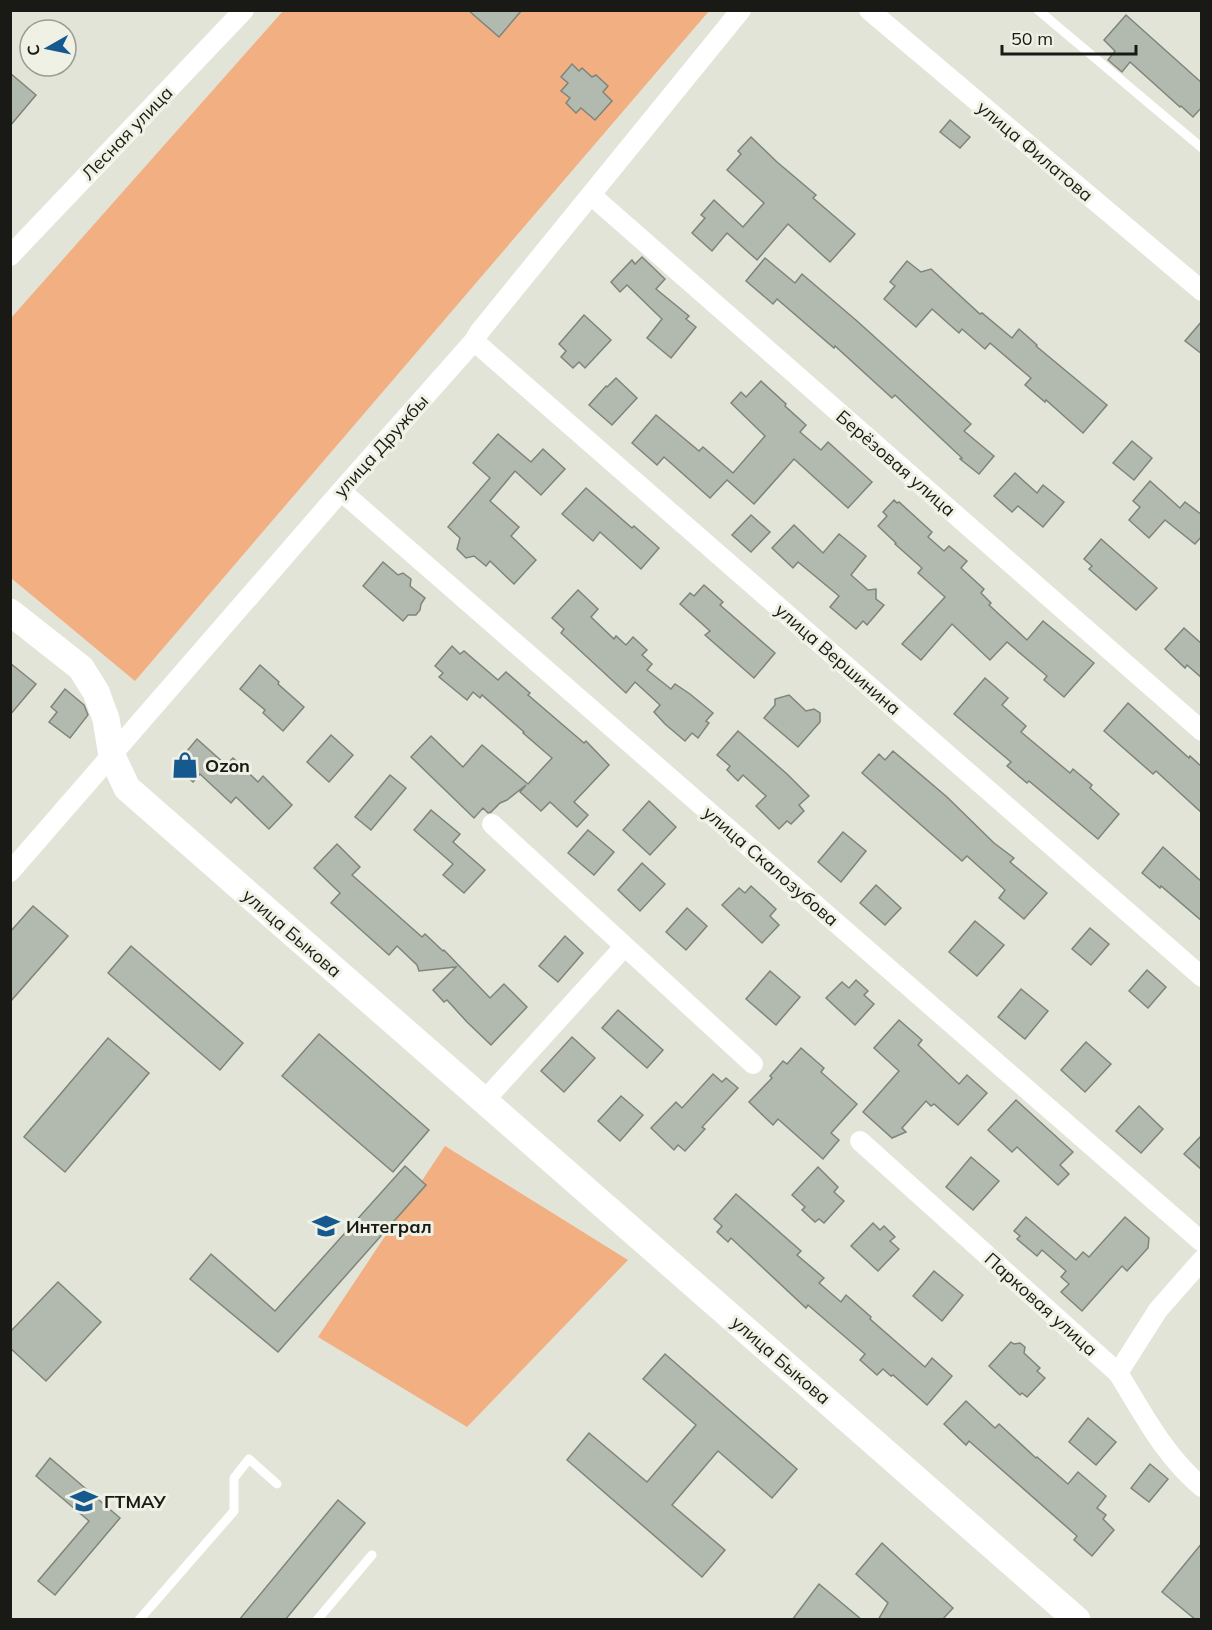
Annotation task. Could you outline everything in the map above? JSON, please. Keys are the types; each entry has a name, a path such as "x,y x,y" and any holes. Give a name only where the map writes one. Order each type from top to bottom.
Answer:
{"street":[{"name":"Лесная улица","path":"10,256 244,10"},
{"name":"улица Дружбы","path":"10,872 474,341 741,10"},
{"name":"улица Филатова","path":"868,10 1202,291"},
{"name":"Берёзовая улица","path":"591,195 1202,731"},
{"name":"улица Вершинина","path":"474,341 1202,977"},
{"name":"улица Скалозубова","path":"341,491 1202,1242"},
{"name":"улица Быкова","path":"10,612 81,668 96,692 106,719 112,756 127,788 1077,1620"},
{"path":"492,824 753,1065"},
{"path":"484,1101 624,947"},
{"name":"Парковая улица","path":"860,1141 1118,1373 1170,1456 1187,1476 1202,1487"},
{"path":"1118,1373 1158,1310 1202,1260"}],"lane":[{"path":"1038,10 1202,148"},
{"path":"139,1620 234,1511 234,1478 249,1459 277,1484"},
{"path":"317,1620 372,1555"}],"shaded area":[{"path":"283,11 709,11 135,681 11,578 11,318"},
{"path":"445,1146 628,1260 467,1427 318,1337"}],"building":[{"path":"468,10 522,10 499,37"},
{"path":"1126,15 1202,83 1202,107 1193,117 1130,62 1122,72 1108,60 1115,51 1104,40"},
{"path":"572,64 579,71 582,68 592,77 596,75 608,86 603,92 612,101 595,120 581,108 576,113 566,103 570,98 561,91 568,83 561,77"},
{"path":"10,73 36,95 10,126"},
{"path":"950,120 970,137 960,148 940,132"},
{"path":"751,137 816,195 813,198 855,234 830,262 788,224 757,260 727,233 712,251 692,233 705,218 701,215 714,200 743,227 764,203 727,170 741,154 738,151"},
{"path":"642,257 665,279 656,289 689,316 686,319 696,327 671,358 647,338 662,319 627,285 620,292 611,282 632,260 635,264"},
{"path":"765,258 795,283 802,274 971,424 964,431 994,456 979,474 960,459 962,458 895,395 892,398 835,346 834,348 777,299 773,304 746,281"},
{"path":"907,261 921,272 931,269 980,314 982,313 1012,338 1019,329 1107,405 1083,433 1046,400 1045,402 1025,385 1031,378 990,343 985,349 962,329 959,333 932,309 916,327 884,299 895,286 890,282"},
{"path":"584,315 611,340 585,368 579,362 573,368 561,357 566,351 559,344"},
{"path":"1202,321 1202,354 1185,341"},
{"path":"616,378 637,398 612,425 589,405"},
{"path":"761,381 806,425 800,432 821,450 828,442 872,482 848,508 794,459 754,504 727,480 710,498 664,457 657,465 632,443 656,415 699,451 703,447 733,473 765,436 731,403 741,392 746,397"},
{"path":"498,434 531,462 543,449 565,469 541,495 515,471 490,501 519,527 511,536 536,560 514,584 490,561 486,566 474,556 466,558 457,549 460,538 448,527 490,478 473,463"},
{"path":"1132,441 1152,458 1134,480 1113,463"},
{"path":"1015,473 1037,493 1043,485 1064,502 1043,527 1018,506 1012,512 994,496"},
{"path":"1150,481 1180,508 1185,502 1202,515 1202,536 1195,544 1165,520 1149,538 1129,520 1140,507 1133,501"},
{"path":"586,488 659,548 641,569 600,532 593,541 562,514"},
{"path":"894,500 932,532 928,537 944,551 949,546 967,561 961,568 984,589 981,593 991,603 989,605 1027,640 1043,621 1094,663 1064,697 1044,680 1047,676 1007,642 990,660 952,624 921,660 902,644 945,597 918,573 922,568 878,526 887,516 883,512"},
{"path":"751,515 770,532 751,552 732,535"},
{"path":"794,525 823,553 839,534 866,556 851,575 868,590 876,589 876,599 884,605 867,625 863,621 856,629 830,607 839,596 798,562 793,568 772,548"},
{"path":"1101,539 1157,588 1136,610 1089,569 1092,566 1084,559"},
{"path":"383,562 398,575 403,573 411,579 410,586 425,598 416,615 408,615 403,621 363,586"},
{"path":"704,585 723,602 720,605 775,653 754,678 705,635 710,631 680,604 690,593 694,596"},
{"path":"578,590 598,609 591,617 614,639 616,636 626,645 633,637 647,650 642,655 652,664 647,670 671,689 675,684 713,713 706,721 709,723 698,738 692,733 685,741 654,712 660,705 635,682 626,693 561,633 564,629 552,618"},
{"path":"1184,628 1202,644 1202,678 1187,665 1185,668 1165,649"},
{"path":"452,646 460,654 464,651 498,680 506,672 530,693 528,695 584,743 586,741 609,765 574,802 588,815 577,827 550,802 541,811 520,792 526,785 491,812 488,813 483,808 474,818 411,757 431,736 463,767 482,745 528,784 552,758 482,695 480,698 473,692 467,700 439,677 443,673 435,666"},
{"path":"10,663 36,684 10,715"},
{"path":"260,665 304,707 283,731 263,713 265,710 240,689"},
{"path":"985,678 1008,698 1002,705 1026,726 1021,732 1070,773 1073,769 1092,785 1090,788 1119,814 1098,839 1029,781 1027,783 1007,766 1011,762 954,714"},
{"path":"65,689 84,705 88,715 70,738 49,722 57,712 51,707"},
{"path":"789,695 806,711 814,709 820,713 820,722 798,747 764,718 775,705 775,699"},
{"path":"1128,703 1202,767 1202,813 1156,771 1153,774 1104,731"},
{"path":"738,731 809,796 799,805 804,811 791,824 787,821 779,829 756,806 766,796 743,775 738,781 727,770 730,766 717,755"},
{"path":"331,735 353,755 329,782 307,762"},
{"path":"197,739 226,765 233,758 258,782 263,776 292,805 269,829 236,797 231,803 200,774 193,782 177,768 177,763"},
{"path":"893,751 947,797 994,843 1014,858 1010,862 1047,893 1024,919 999,898 1005,890 967,856 962,861 862,773 879,754 885,760"},
{"path":"390,775 406,788 371,830 355,817"},
{"path":"649,801 676,827 650,855 623,830"},
{"path":"431,810 460,834 453,842 485,870 464,893 443,875 453,864 414,830"},
{"path":"588,830 614,852 594,875 568,853"},
{"path":"843,832 866,851 841,882 818,862"},
{"path":"337,844 360,867 352,875 422,937 425,934 444,950 490,998 504,984 527,1007 491,1045 447,1000 444,1002 433,990 456,967 419,971 417,965 397,946 389,955 331,903 340,893 314,868"},
{"path":"1163,847 1202,882 1202,921 1142,873"},
{"path":"642,863 665,884 640,911 618,890"},
{"path":"876,885 901,908 885,925 860,903"},
{"path":"751,886 776,909 770,916 779,925 762,943 722,905 739,888 745,893"},
{"path":"33,906 68,936 10,1002 10,932"},
{"path":"687,908 707,926 686,950 666,932"},
{"path":"975,921 1004,945 977,976 949,952"},
{"path":"1090,928 1109,944 1091,965 1072,949"},
{"path":"565,936 583,953 558,982 539,966"},
{"path":"131,946 243,1043 220,1070 108,973"},
{"path":"1147,970 1166,987 1148,1008 1129,991"},
{"path":"770,971 800,997 776,1025 746,999"},
{"path":"856,980 868,991 864,995 874,1004 855,1025 826,998 842,982 849,988"},
{"path":"1021,989 1048,1011 1025,1039 998,1017"},
{"path":"618,1010 663,1050 647,1068 602,1028"},
{"path":"899,1020 922,1040 918,1045 959,1084 967,1075 987,1093 958,1125 934,1104 931,1106 926,1101 902,1128 906,1132 892,1138 863,1112 899,1071 874,1048"},
{"path":"319,1034 429,1130 393,1172 282,1076"},
{"path":"572,1037 595,1058 564,1092 541,1071"},
{"path":"108,1038 149,1073 65,1172 24,1137"},
{"path":"1086,1042 1111,1064 1085,1092 1061,1070"},
{"path":"801,1048 824,1068 821,1072 857,1104 831,1133 839,1140 823,1159 778,1119 773,1125 749,1102 772,1078 770,1076 783,1061 787,1064"},
{"path":"713,1074 722,1082 726,1078 738,1088 702,1127 705,1129 685,1151 678,1145 674,1150 651,1128 676,1102 682,1108"},
{"path":"621,1096 643,1115 620,1141 598,1121"},
{"path":"1016,1100 1073,1152 1060,1165 1069,1174 1058,1185 1017,1147 1012,1152 988,1130"},
{"path":"1139,1106 1163,1129 1141,1153 1116,1131"},
{"path":"1202,1135 1202,1170 1184,1154"},
{"path":"971,1157 999,1181 973,1210 946,1187"},
{"path":"405,1166 426,1185 278,1352 190,1279 211,1254 275,1311"},
{"path":"818,1167 838,1187 834,1192 844,1201 824,1223 819,1219 815,1222 802,1210 805,1207 792,1195"},
{"path":"736,1194 801,1251 797,1255 824,1278 819,1283 841,1302 846,1295 925,1367 932,1358 952,1376 927,1405 883,1369 877,1375 860,1360 865,1354 808,1305 806,1308 731,1238 728,1242 717,1232 722,1226 714,1219"},
{"path":"1026,1217 1076,1260 1083,1252 1089,1257 1125,1217 1149,1238 1148,1248 1127,1271 1122,1266 1082,1311 1061,1292 1069,1284 1061,1277 1066,1271 1042,1250 1037,1256 1017,1239 1020,1236 1014,1231"},
{"path":"873,1223 880,1230 884,1226 895,1237 890,1241 899,1249 878,1271 851,1246"},
{"path":"934,1271 963,1295 942,1321 913,1296"},
{"path":"58,1282 101,1322 46,1381 10,1348 10,1332"},
{"path":"1011,1342 1020,1343 1025,1347 1024,1353 1040,1368 1037,1371 1045,1378 1027,1397 1022,1393 1020,1395 989,1366"},
{"path":"665,1354 797,1469 772,1498 718,1451 672,1505 725,1550 702,1577 567,1460 589,1433 647,1482 696,1425 643,1379"},
{"path":"966,1401 995,1428 999,1424 1068,1484 1078,1472 1106,1496 1097,1508 1106,1515 1103,1519 1114,1530 1092,1556 1074,1540 1077,1536 969,1441 966,1445 944,1424"},
{"path":"1088,1418 1116,1442 1096,1465 1069,1442"},
{"path":"50,1458 120,1518 55,1595 38,1581 89,1521 36,1476"},
{"path":"1150,1464 1168,1479 1149,1502 1131,1488"},
{"path":"338,1500 365,1523 285,1620 239,1620"},
{"path":"882,1543 953,1608 942,1620 878,1620 888,1603 856,1574"},
{"path":"1202,1543 1202,1620 1196,1620 1162,1592"},
{"path":"819,1584 862,1620 792,1620"}],"place":[{"name":"Ozon","path":"185,765"},
{"name":"Интеграл","path":"326,1226"},
{"name":"ГТМАУ","path":"84,1501"}]}
